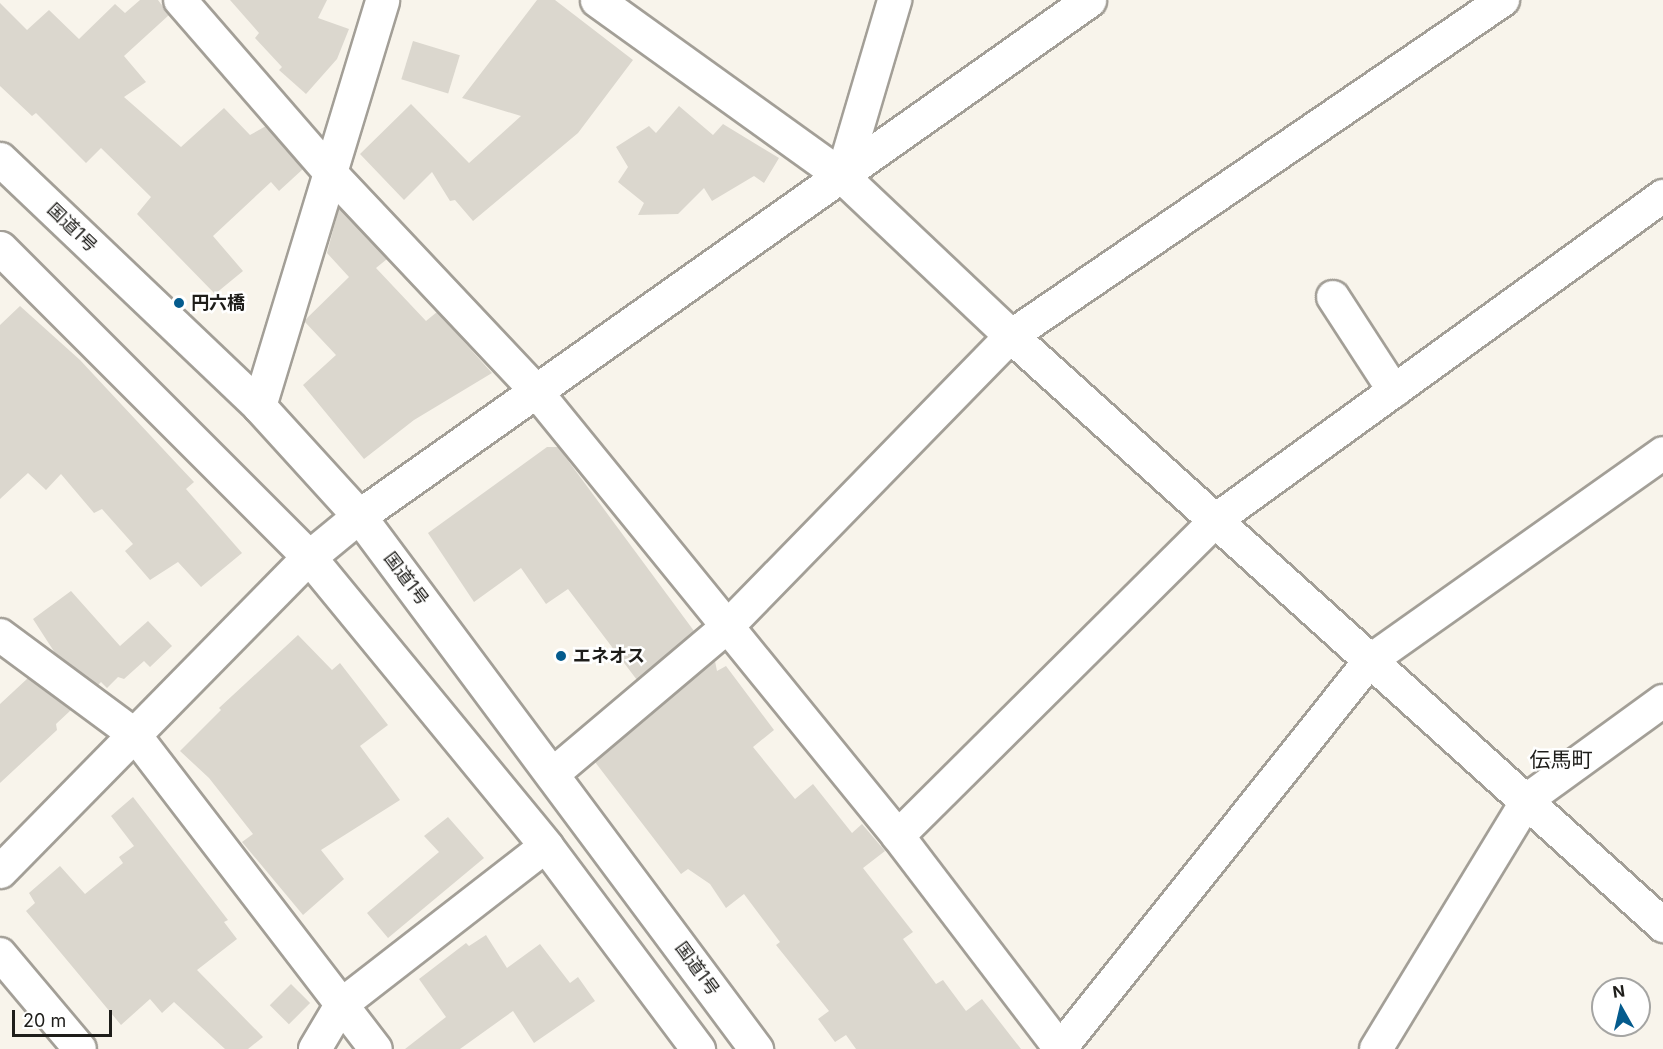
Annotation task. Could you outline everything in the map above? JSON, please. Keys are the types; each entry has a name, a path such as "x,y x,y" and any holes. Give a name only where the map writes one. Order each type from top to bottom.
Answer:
{"main road":[{"path":"259,406 328,170 382,0"},
{"path":"597,0 842,176 1011,336 1528,799 1663,925"},
{"path":"842,176 894,0"},
{"path":"0,871 309,557 359,516 1089,0"},
{"name":"国道1号","path":"0,159 259,406 359,516 756,1049"},
{"path":"0,248 309,557 546,846 699,1049"}],"street":[{"path":"180,0 328,170 535,390 898,836 1060,1049 1371,660 1663,453"},
{"path":"553,774 728,626 1011,336 1503,0"},
{"path":"898,836 1217,519 1663,196"},
{"path":"1333,297 1394,391"},
{"path":"0,635 134,734 376,1049"},
{"path":"1376,1049 1528,799 1663,700"},
{"path":"315,1049 341,1005 546,846"},
{"path":"0,954 81,1049"}],"building":[{"path":"140,0 158,0 169,15 124,56 146,82 124,97 181,147 224,108 250,135 266,126 303,169 279,191 271,182 213,236 243,271 215,294 137,214 151,197 101,148 86,163 36,113 32,116 0,86 0,3 27,30 49,10 79,39 115,4 125,13"},
{"path":"230,0 327,0 318,18 349,29 337,59 306,94 279,70 282,67 255,38 259,33"},
{"path":"537,0 555,0 633,60 578,133 473,221 455,200 450,201 432,172 404,200 360,154 411,104 469,163 521,116 462,98"},
{"path":"413,41 460,55 448,94 401,79"},
{"path":"679,106 713,135 723,124 779,158 764,183 754,176 712,201 704,188 678,214 638,215 644,203 618,182 628,167 616,147 649,126 656,133"},
{"path":"339,208 387,259 376,268 426,321 437,312 492,373 414,420 364,459 303,385 336,355 304,321 349,277 327,253"},
{"path":"20,306 80,360 194,482 186,489 242,553 201,587 178,562 150,580 125,551 133,544 102,509 94,513 61,474 46,490 28,473 0,499 0,325"},
{"path":"547,447 558,447 694,631 637,680 568,589 546,604 521,568 474,602 428,533"},
{"path":"71,591 120,646 148,621 172,646 150,667 144,661 124,679 118,677 107,688 101,682 98,685 55,653 33,619"},
{"path":"298,635 332,670 340,663 388,725 360,746 400,800 321,850 344,879 303,915 242,842 253,834 209,778 180,751 221,710 219,708"},
{"path":"715,661 717,671 726,666 774,730 753,747 795,799 813,784 852,833 862,824 885,851 863,868 913,932 903,939 936,984 943,980 966,1011 982,999 1021,1049 856,1049 846,1035 835,1042 818,1019 829,1011 776,945 780,942 744,894 726,908 710,884 688,869 681,874 595,762"},
{"path":"28,678 71,710 56,724 57,730 0,783 0,704"},
{"path":"133,797 228,920 224,922 237,939 197,970 263,1037 248,1049 225,1049 174,1002 162,1013 150,999 121,1025 26,911 35,903 29,893 60,866 85,894 123,863 119,857 134,846 111,816"},
{"path":"448,817 484,858 388,938 367,913 439,852 424,836"},
{"path":"486,935 507,968 540,944 570,983 578,977 595,1001 534,1043 513,1011 460,1049 405,1049 446,1017 419,979 466,943 469,946"},
{"path":"291,984 310,1003 289,1024 270,1005"}],"place":[{"name":"円六橋","path":"179,303"},
{"name":"エネオス","path":"561,656"}],"district":[{"name":"伝馬町","path":"1561,760"}]}
